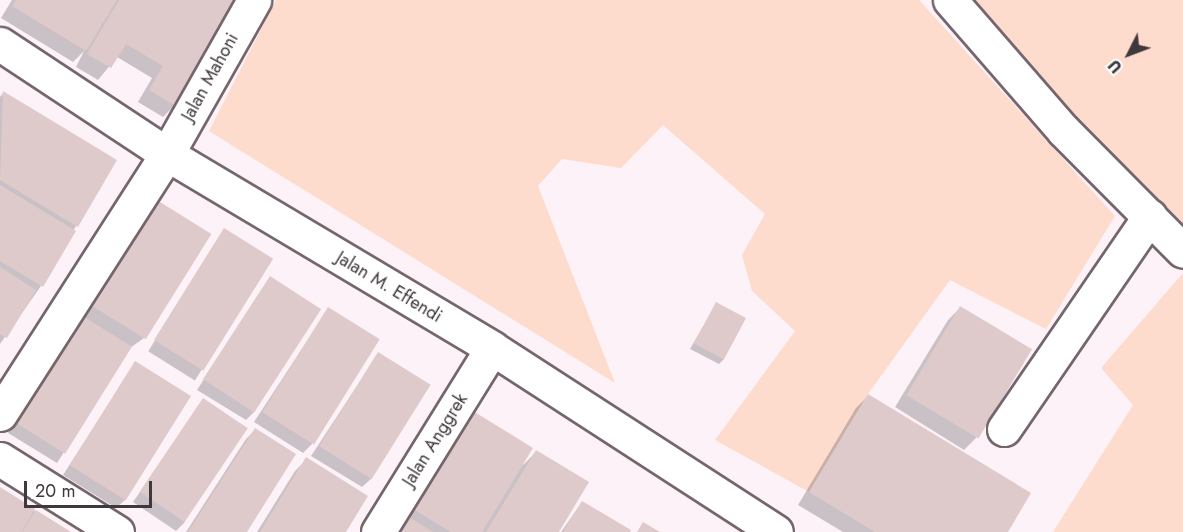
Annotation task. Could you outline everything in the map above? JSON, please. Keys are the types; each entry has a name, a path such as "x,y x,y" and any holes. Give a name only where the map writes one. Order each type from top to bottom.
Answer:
{"street":[{"name":"Jalan Mahoni","path":"0,414 167,154 254,0"},
{"path":"950,0 1063,130 1183,250"},
{"name":"Jalan M. Effendi","path":"0,44 167,154 492,348 776,532"},
{"path":"1004,429 1150,216"},
{"name":"Jalan Anggrek","path":"378,532 492,348"},
{"path":"0,459 117,532"}],"shaded area":[{"path":"276,0 919,0 1115,216 1046,329 950,280 868,394 809,492 715,440 795,331 752,291 742,255 765,214 663,125 621,168 562,159 538,186 615,383 209,131"},
{"path":"950,0 1183,0 1183,250"},
{"path":"1183,273 1183,532 1053,532 1133,405 1101,368"}],"building":[{"path":"16,0 117,0 86,51 12,6"},
{"path":"119,0 240,0 176,106 149,90 163,66 126,44 111,68 87,54"},
{"path":"3,91 117,160 78,227 0,180"},
{"path":"0,185 76,231 43,287 0,261"},
{"path":"152,197 211,234 146,339 86,302"},
{"path":"224,228 273,259 203,371 154,340"},
{"path":"0,267 36,290 7,338 0,334"},
{"path":"270,276 321,309 254,412 203,379"},
{"path":"716,302 746,318 724,359 694,343"},
{"path":"960,306 1032,349 978,438 906,395"},
{"path":"328,307 380,339 314,444 262,412"},
{"path":"81,315 132,347 65,454 14,422"},
{"path":"378,352 431,385 372,479 319,446"},
{"path":"135,361 191,396 126,500 70,465"},
{"path":"868,394 1031,493 1008,532 875,532 809,492"},
{"path":"203,398 248,428 185,522 140,492"},
{"path":"473,411 533,448 482,532 451,532 413,509"},
{"path":"255,428 296,454 247,532 188,532"},
{"path":"536,450 589,482 559,532 486,532"},
{"path":"306,457 368,496 346,532 260,532"},
{"path":"0,487 35,509 21,532 0,532"},
{"path":"582,501 631,530 630,532 563,532"},
{"path":"36,510 71,532 22,532"},
{"path":"407,516 433,532 397,532"},
{"path":"643,522 660,532 637,532"}]}
